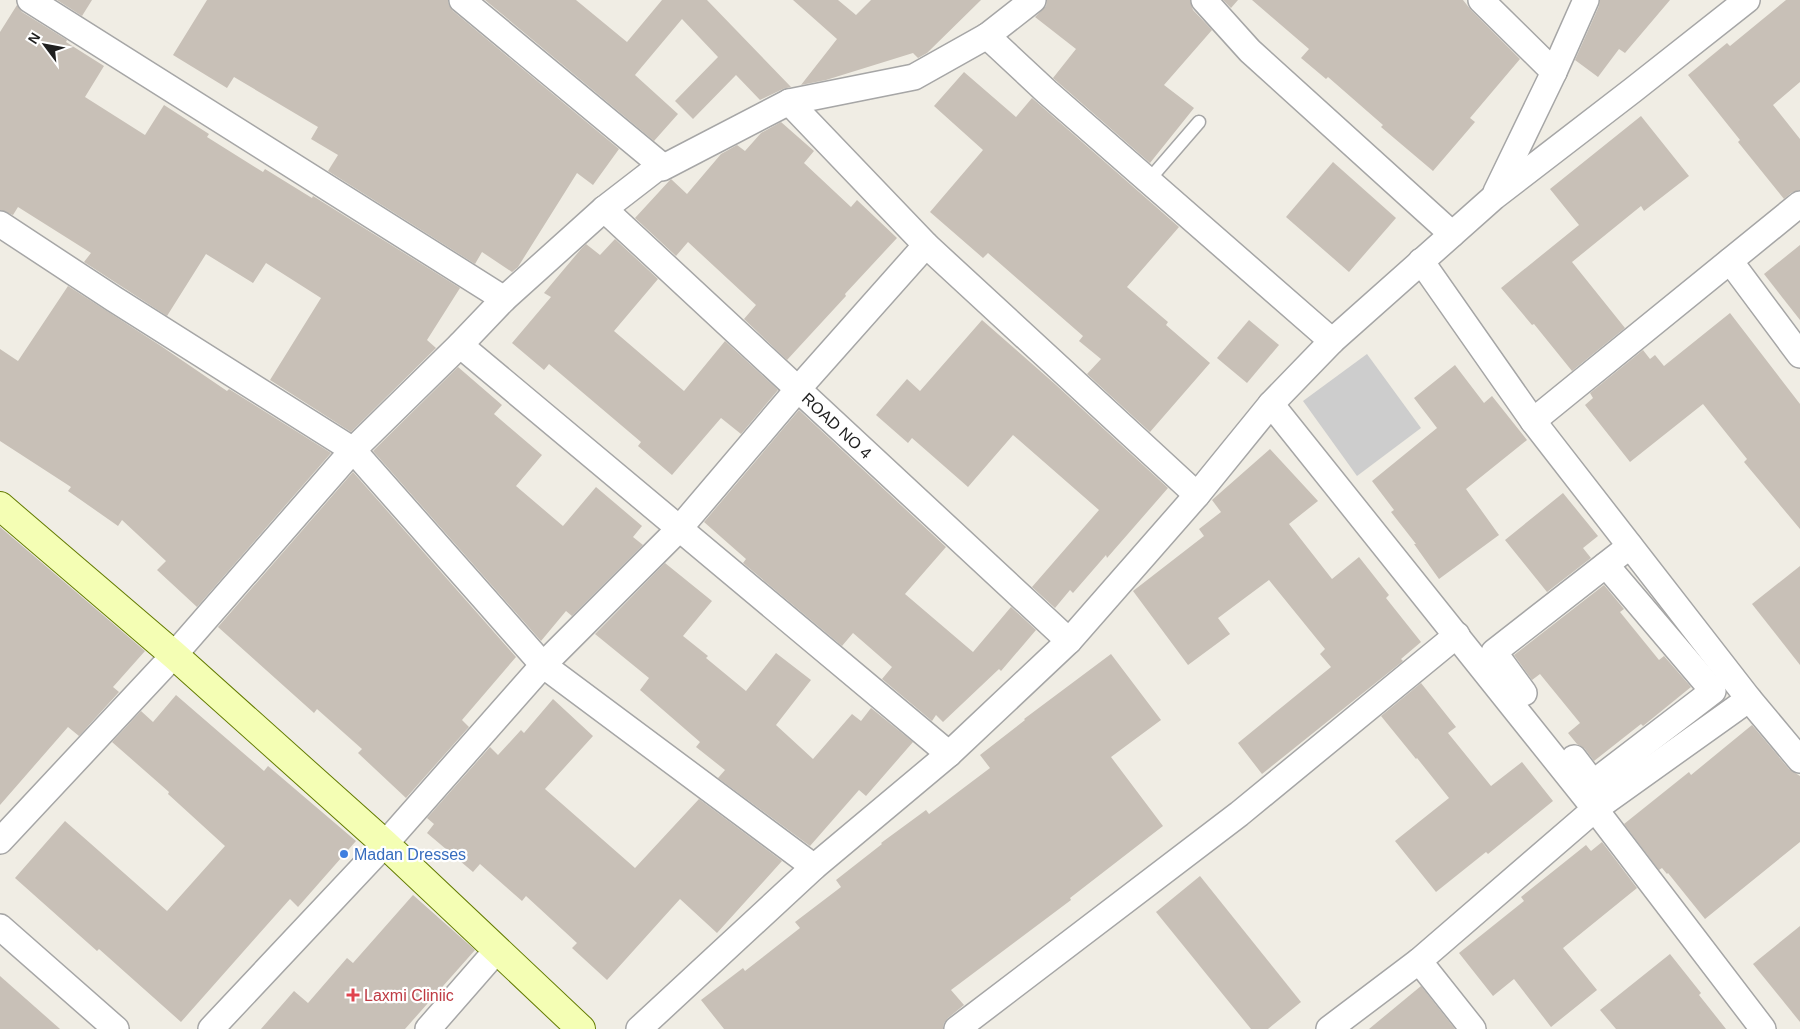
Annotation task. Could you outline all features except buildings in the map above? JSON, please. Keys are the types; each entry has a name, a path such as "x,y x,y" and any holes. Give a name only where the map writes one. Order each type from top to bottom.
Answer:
{"street":[{"path":"30,0 504,299"},
{"path":"462,0 661,165 662,168 789,102 914,77 987,36 1032,0"},
{"path":"1204,0 1250,51 1452,234"},
{"path":"1481,0 1554,72"},
{"path":"1494,197 1586,0"},
{"path":"639,1029 814,867 949,754 1070,640 1197,495 1272,404 1332,341 1494,197 1747,0"},
{"path":"987,36 1047,92 1332,341"},
{"path":"789,102 926,244 1197,495"},
{"path":"0,841 174,655 353,450 504,299 604,209 661,165"},
{"path":"1533,421 1800,204"},
{"name":"ROAD NO 4","path":"604,209 1070,640"},
{"path":"0,224 114,299 353,450 543,665 814,867"},
{"path":"211,1029 385,844 543,665 678,529 926,244"},
{"path":"1421,261 1533,421 1749,699 1800,760"},
{"path":"1730,261 1800,355"},
{"path":"460,345 949,754"},
{"path":"1272,404 1594,809 1763,1029"},
{"path":"1,508 174,655 385,844 581,1029"},
{"path":"1606,565 1713,691 1593,783 1494,652 1630,546"},
{"path":"1626,588 1648,569"},
{"path":"957,1029 1239,814 1457,635"},
{"path":"1330,1029 1419,961 1594,809 1749,699"},
{"path":"0,927 116,1029"},
{"path":"428,1029 497,950"},
{"path":"1419,961 1473,1029"}],"lane":[{"path":"1148,181 1198,122"}],"shaded area":[{"path":"1367,354 1421,428 1357,476 1303,401"}],"place":[{"name":"Madan Dresses","path":"344,854"},
{"name":"Laxmi Cliniic","path":"353,995"}]}
